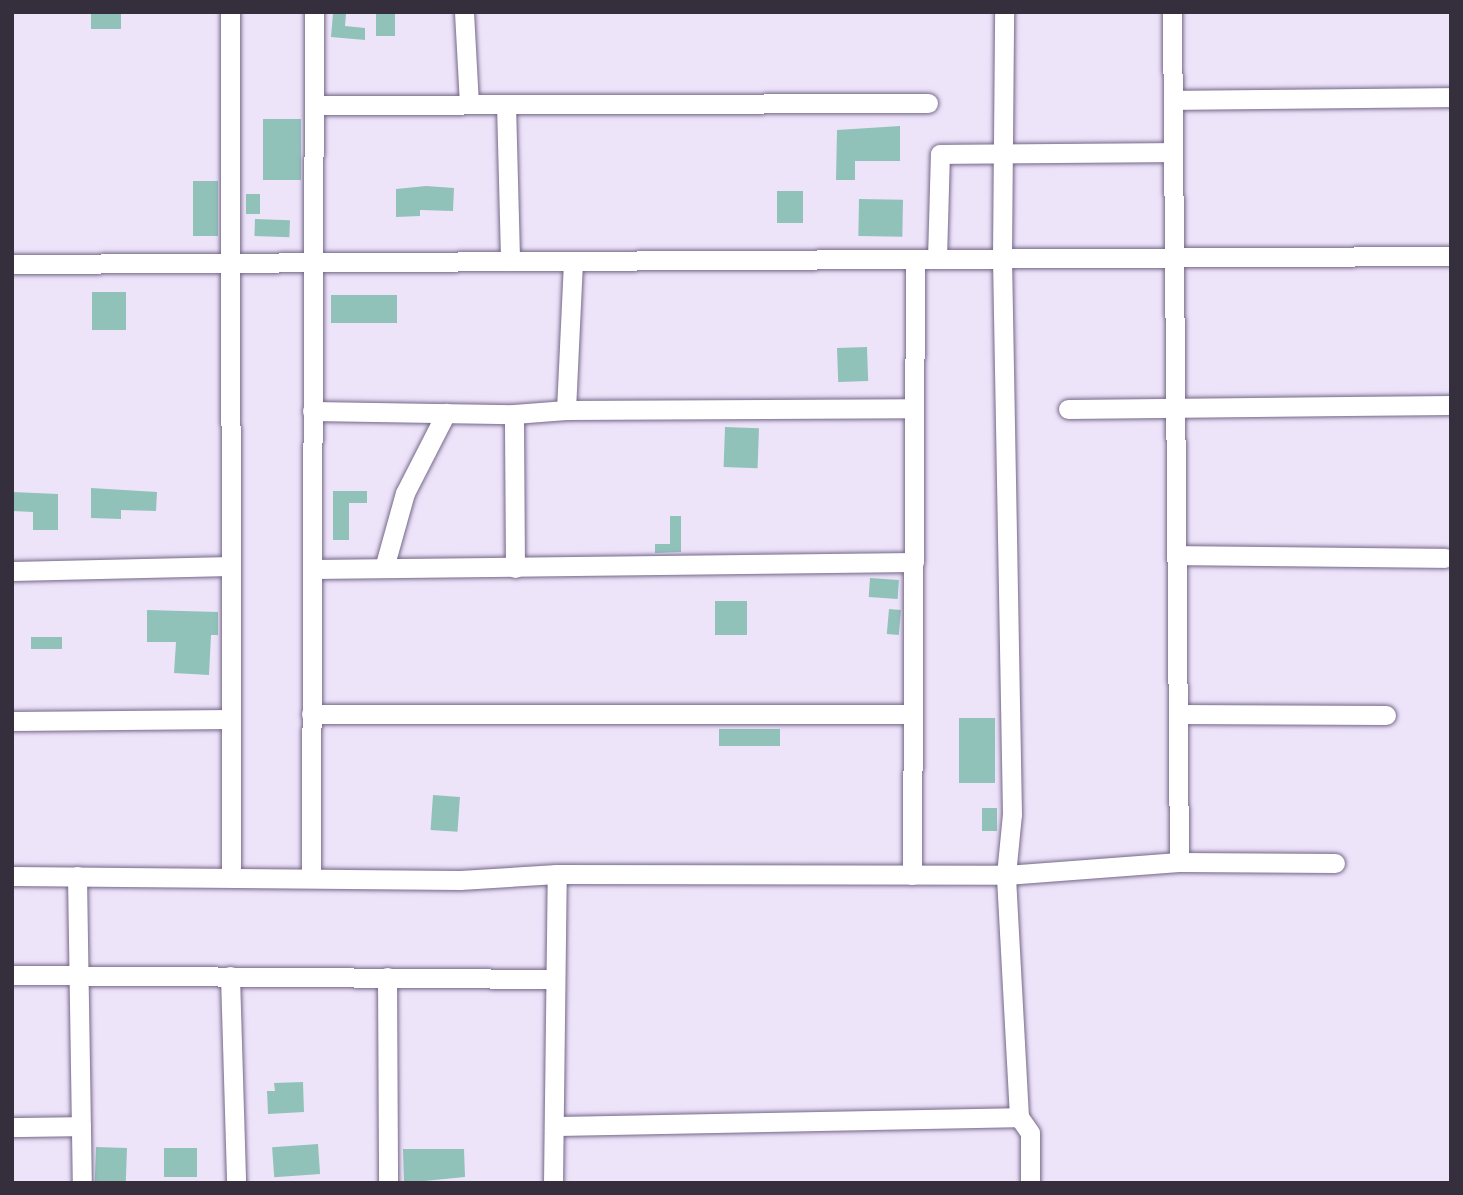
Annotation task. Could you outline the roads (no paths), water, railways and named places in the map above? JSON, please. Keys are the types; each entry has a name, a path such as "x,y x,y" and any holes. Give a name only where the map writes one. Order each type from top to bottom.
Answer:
{"street":[{"path":"230,12 231,877"},
{"path":"311,877 314,12"},
{"path":"464,12 469,104"},
{"path":"1004,12 1002,256 1012,814 1006,875 1019,1117 1030,1133 1030,1183"},
{"path":"1172,12 1179,862"},
{"path":"1172,100 1451,97"},
{"path":"314,105 928,103"},
{"path":"506,104 510,261"},
{"path":"937,259 940,154 1173,152"},
{"path":"12,264 915,261 1002,256 1451,256"},
{"path":"566,410 573,261"},
{"path":"912,875 915,261"},
{"path":"1068,409 1451,405"},
{"path":"312,411 513,414 566,410 914,408"},
{"path":"384,568 405,493 446,413"},
{"path":"513,414 515,568"},
{"path":"1177,555 1445,558"},
{"path":"312,569 914,562"},
{"path":"12,570 230,566"},
{"path":"311,713 913,714"},
{"path":"1178,714 1386,715"},
{"path":"12,721 231,719"},
{"path":"12,876 460,880 557,874 1006,875 1179,862 1335,863"},
{"path":"553,1183 557,874"},
{"path":"77,876 82,1183"},
{"path":"12,975 555,978"},
{"path":"230,976 236,1183"},
{"path":"387,977 388,1183"},
{"path":"554,1126 1019,1117"},
{"path":"12,1127 81,1126"}]}
